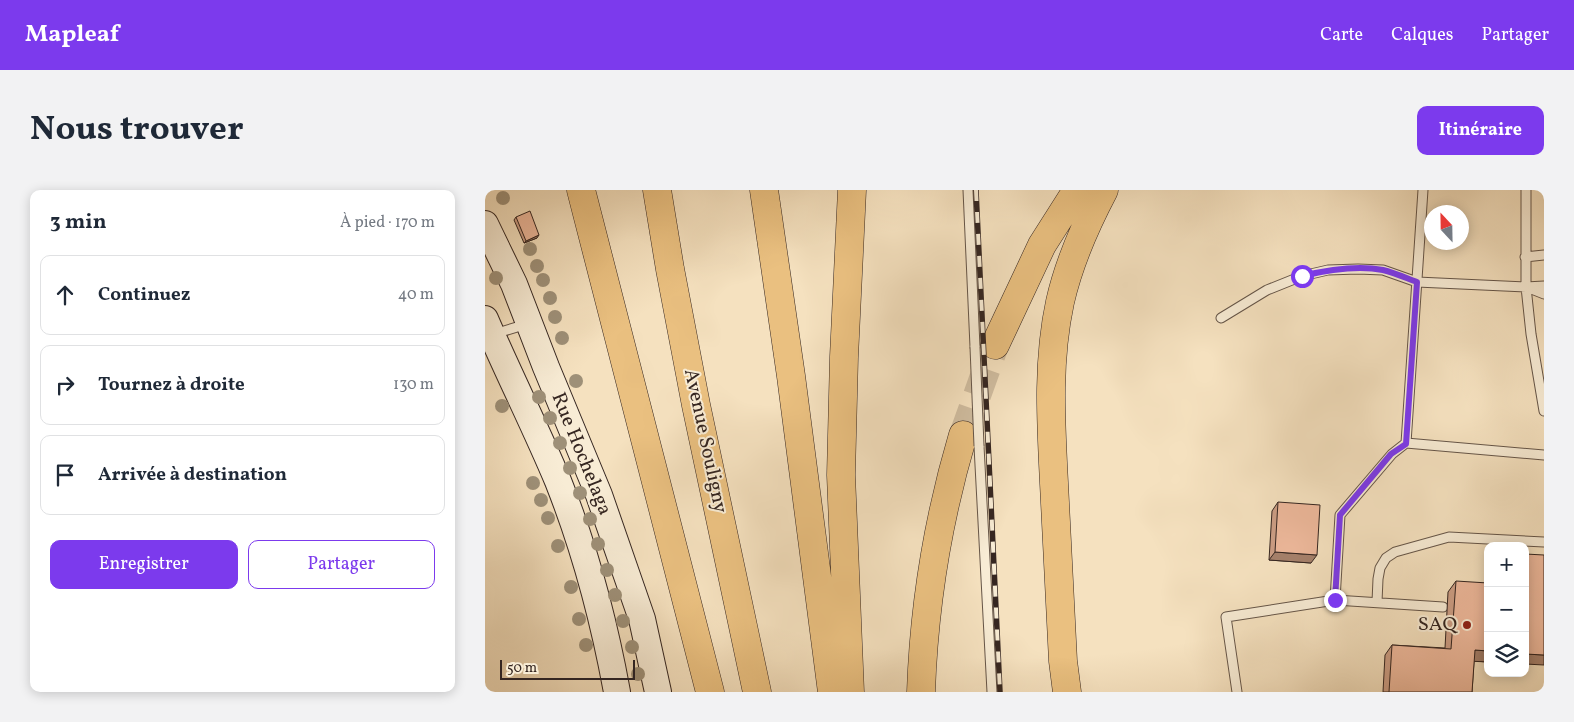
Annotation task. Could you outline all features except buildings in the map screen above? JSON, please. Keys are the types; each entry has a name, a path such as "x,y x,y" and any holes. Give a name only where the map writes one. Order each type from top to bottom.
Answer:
{"highway":[{"path":"581,190 710,692"},
{"name":"Avenue Souligny","path":"657,190 696,405 757,692"},
{"path":"764,190 773,242 832,692"},
{"path":"850,692 841,475 844,357 852,190"},
{"path":"985,346 1077,190"},
{"path":"1067,692 1063,661 1051,425 1052,356 1055,330 1066,278 1086,224 1104,190"},
{"path":"921,692 924,629 942,512 971,440"}],"main road":[{"name":"Rue Hochelaga","path":"485,224 514,284 596,488 642,619 658,692"},
{"name":"Rue Hochelaga","path":"487,330 536,428 571,517 603,623 617,692"}],"lane":[{"path":"968,190 985,346 971,440 992,692"},
{"path":"1406,444 1423,190"},
{"path":"1526,190 1526,287 1530,328 1544,411"},
{"path":"1525,256 1544,255"},
{"path":"1221,318 1243,303 1276,286 1302,276 1328,270 1383,270 1417,282 1526,287 1544,286"},
{"path":"1526,287 1544,294"},
{"path":"487,330 529,324"},
{"path":"1335,600 1340,515 1391,454 1406,444 1544,456"},
{"path":"1377,602 1380,568 1386,558 1402,549 1449,537 1544,542"},
{"path":"1237,692 1227,617 1335,600 1443,607"}],"tunnel":[{"path":"963,435 995,345"}],"railway":[{"path":"976,190 1000,692"}],"place":[{"name":"SAQ","path":"1467,625"}],"route":[{"path":"1302,276 1328,270 1383,270 1417,282 1406,444 1391,454 1340,515 1335,600"}]}
